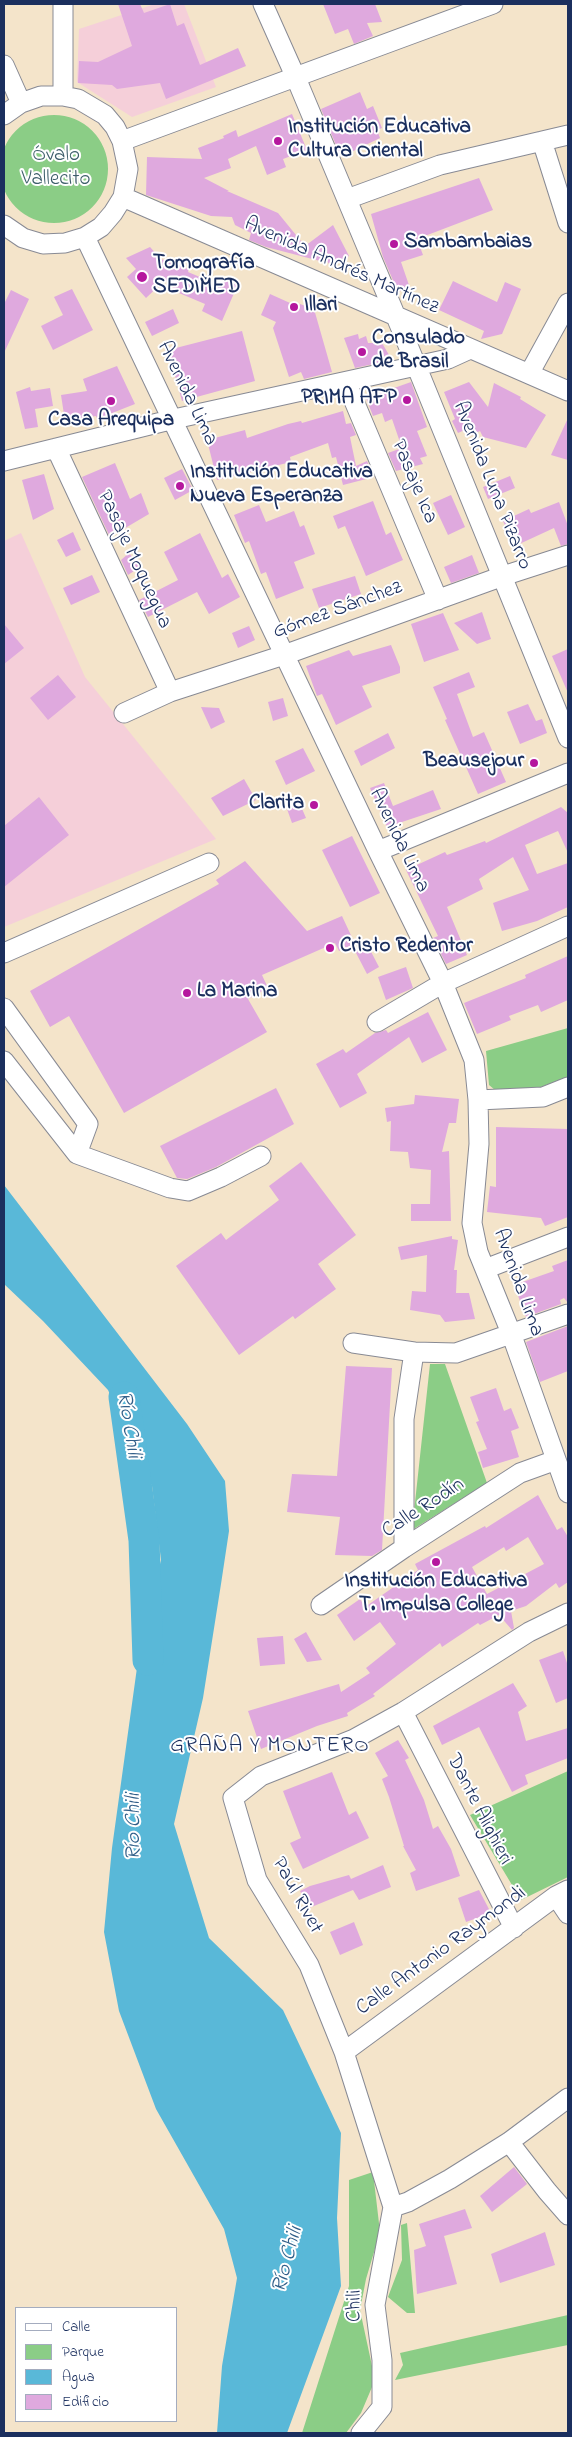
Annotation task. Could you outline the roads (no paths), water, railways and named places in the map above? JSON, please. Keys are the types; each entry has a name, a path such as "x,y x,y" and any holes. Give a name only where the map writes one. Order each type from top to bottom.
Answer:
{"street":[{"path":"63,4 63,96"},
{"name":"Avenida Luna Pizarro","path":"263,4 417,366 504,576 568,738"},
{"path":"122,141 493,4"},
{"path":"4,65 21,103"},
{"path":"4,114 21,103 42,96 63,96 92,106 115,127 122,141 128,169 122,197 107,220 86,237 65,243 43,244 23,238 4,225"},
{"path":"347,199 440,165 568,134"},
{"path":"542,141 568,223"},
{"name":"Avenida Andrés Martínez","path":"122,197 395,314 568,392"},
{"name":"Avenida Lima","path":"86,237 174,419 284,655 443,983 474,1060 478,1100 479,1144 472,1223 478,1252 511,1333 568,1493"},
{"path":"529,374 568,303"},
{"path":"4,461 174,419 448,359 470,349"},
{"name":"Pasaje Ica","path":"346,382 438,600"},
{"name":"Pasaje Moquegua","path":"56,448 170,692"},
{"name":"Gómez Sánchez","path":"124,713 170,692 284,655 568,555"},
{"path":"378,851 568,773"},
{"path":"4,953 209,863"},
{"path":"377,1022 443,983 568,926"},
{"path":"4,1008 88,1124 77,1154"},
{"path":"4,1061 77,1154 170,1188 188,1191 222,1178 261,1156"},
{"path":"478,1100 543,1097 568,1086"},
{"path":"485,1269 568,1237"},
{"path":"353,1343 414,1352 456,1353 568,1314"},
{"path":"404,1548 404,1419 414,1352"},
{"name":"Calle Rodín","path":"321,1605 404,1548 520,1474 556,1460"},
{"name":"Paúl Rivet","path":"393,2207 344,2052 309,1965 257,1880 233,1798 261,1776 354,1739 403,1712 529,1632 568,1613"},
{"name":"Dante Alighieri","path":"403,1712 514,1928"},
{"path":"562,1893 568,1914"},
{"name":"Calle Antonio Raymondi","path":"344,2052 562,1893"},
{"path":"393,2207 408,2202 450,2179 509,2142 568,2098"},
{"path":"509,2142 568,2215"},
{"name":"Chili","path":"361,2433 382,2407 382,2360 375,2305 393,2207"}],"water":[{"path":"4,1185 187,1424 225,1481 229,1531 203,1698 174,1824 209,1938 283,2010 341,2133 337,2218 341,2286 287,2433 217,2433 222,2366 237,2278 224,2229 156,2109 119,2011 104,1932 112,1848 140,1646 161,1560 152,1486 108,1390 43,1321 4,1284"}],"waterway":[{"name":"Río Chili","path":"124,1397 144,1540 148,1660"}],"place":[{"name":"Institución Educativa Cultura Oriental","path":"278,141"},
{"name":"Sambambaias","path":"394,244"},
{"name":"Tomografía SEDIMED","path":"142,277"},
{"name":"Illari","path":"294,307"},
{"name":"Consulado de Brasil","path":"362,352"},
{"name":"PRIMA AFP","path":"407,400"},
{"name":"Casa Arequipa","path":"111,401"},
{"name":"Institución Educativa Nueva Esperanza","path":"180,486"},
{"name":"Beausejour","path":"534,763"},
{"name":"Clarita","path":"314,805"},
{"name":"Cristo Redentor","path":"330,948"},
{"name":"La Marina","path":"187,993"},
{"name":"Institución Educativa T. Impulsa College","path":"436,1562"}],"district":[{"name":"GRAÑA Y MONTERO","path":"270,1747"}],"park label":[{"name":"Óvalo Vallecito","path":"56,169"}]}
